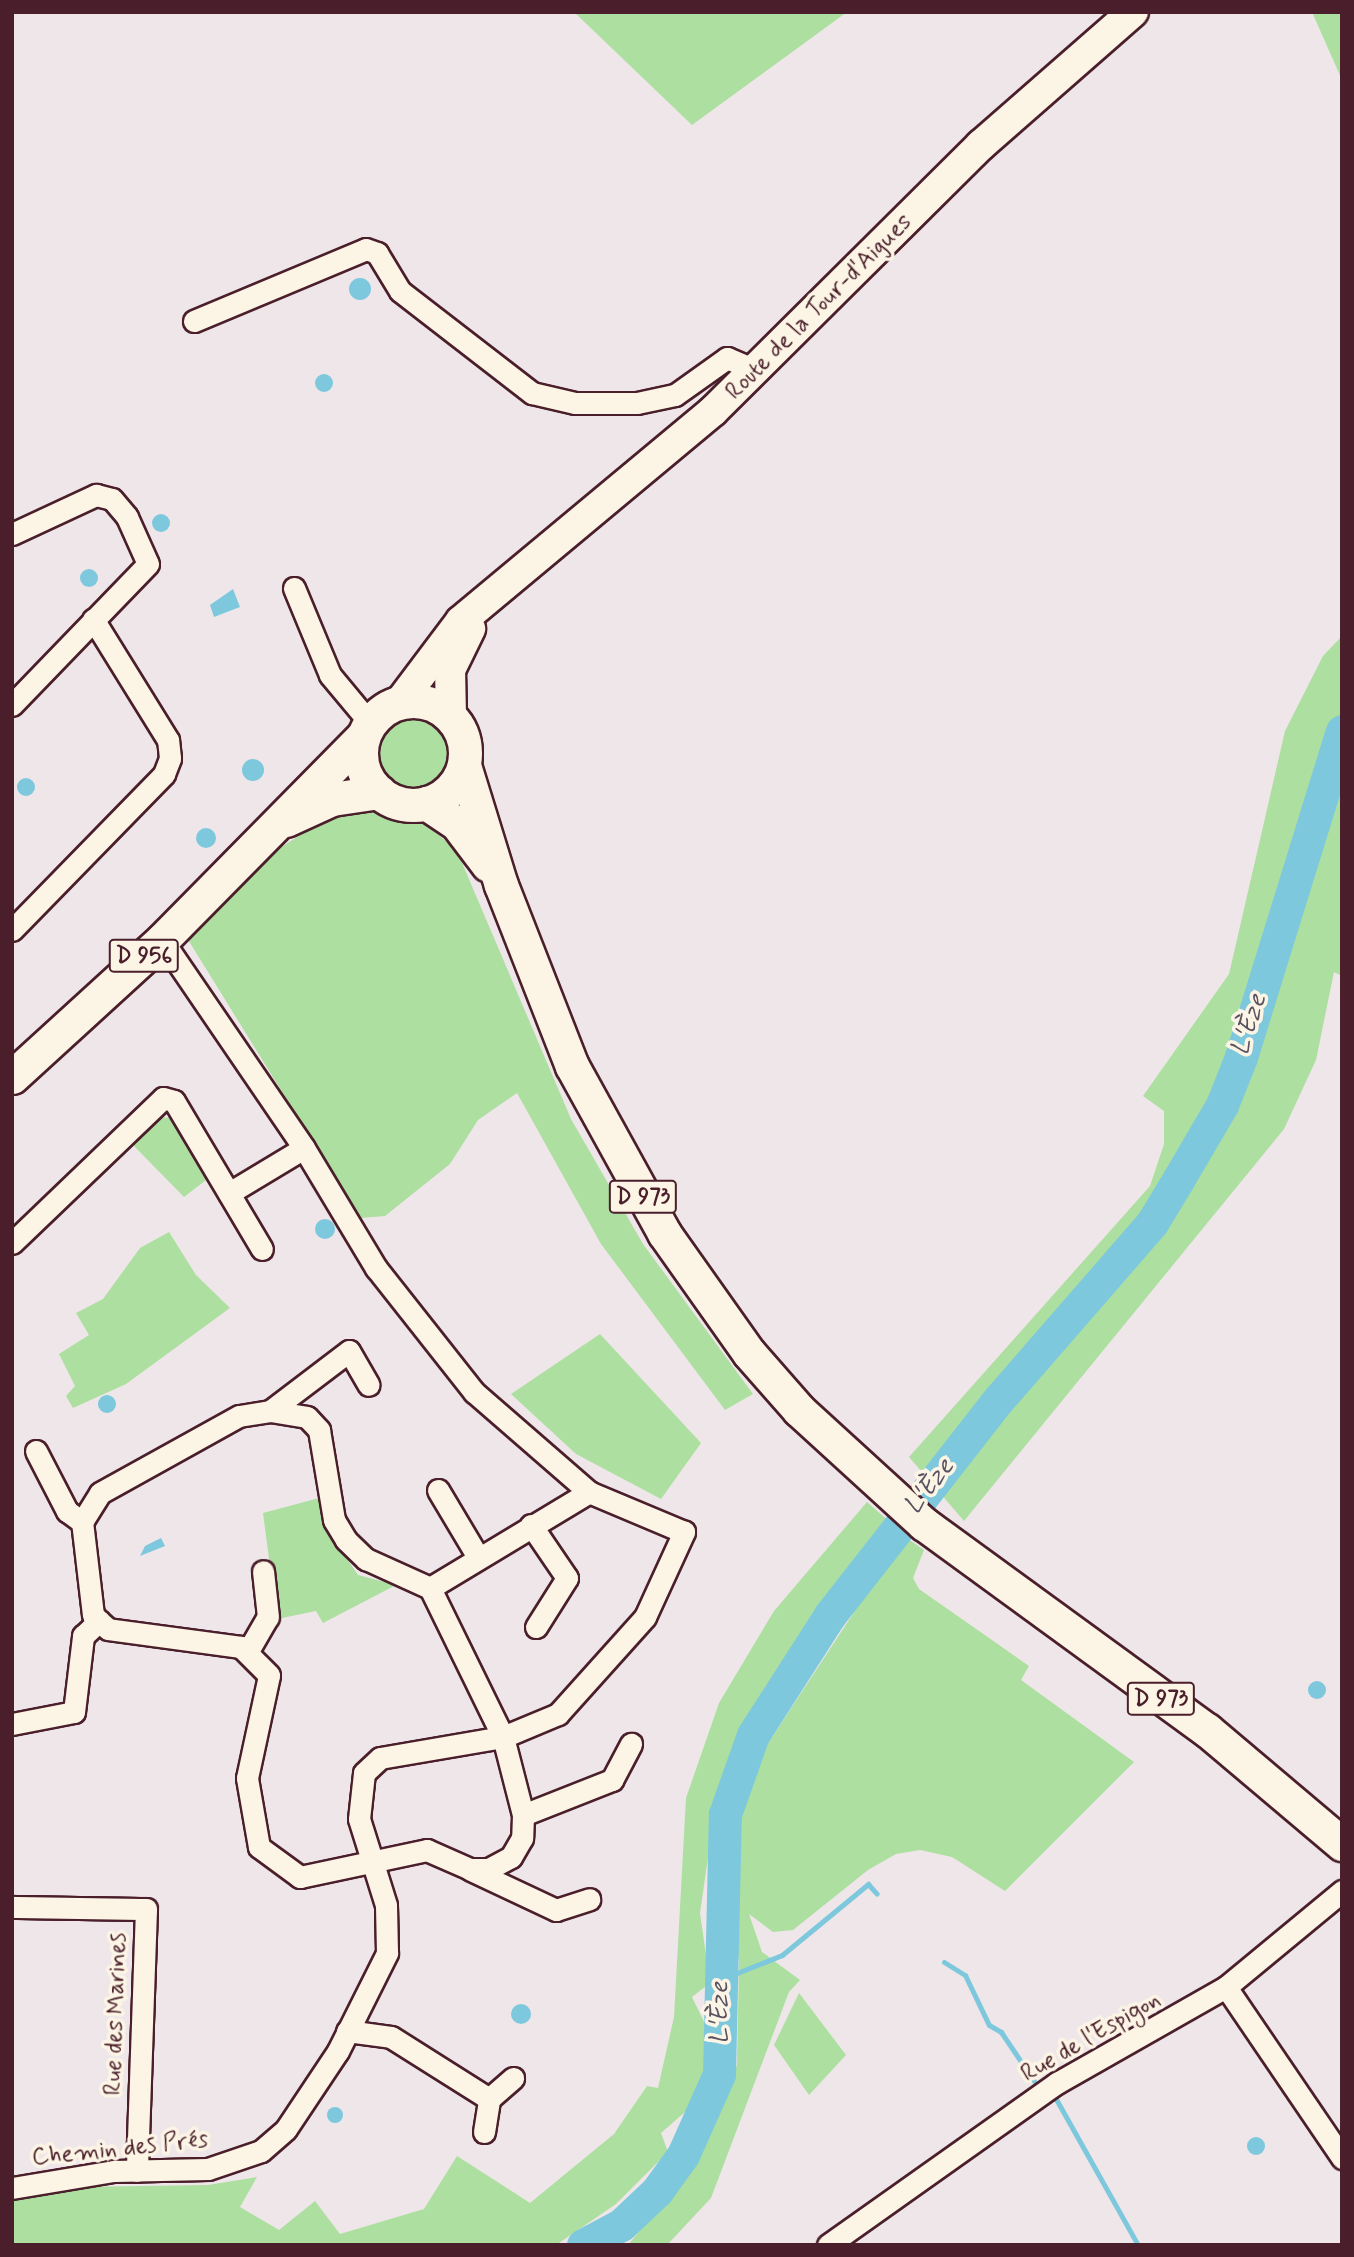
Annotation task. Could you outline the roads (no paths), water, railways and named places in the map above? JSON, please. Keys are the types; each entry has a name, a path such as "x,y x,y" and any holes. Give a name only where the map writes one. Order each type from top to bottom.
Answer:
{"main road":[{"name":"Route de la Tour-d'Aigues","path":"400,702 461,621 494,590 757,371 981,145 1133,12"},
{"name":"Route de la Tour-d'Aigues","path":"450,716 450,670 494,590"},
{"path":"418,700 450,716 464,739 464,765 451,790 426,803 401,804 379,792 363,767 367,730 400,702 418,700"},
{"name":"D 956","path":"12,1077 162,940 367,730"},
{"name":"D 973","path":"464,765 501,885 572,1066 664,1233 749,1353 856,1465 974,1562 1207,1730 1342,1844"},
{"name":"D 956","path":"269,829 332,799 379,792"},
{"name":"D 973","path":"426,803 469,836 501,885"}],"street":[{"path":"194,321 366,249 377,253 400,291 532,393 575,404 637,402 675,395 727,358 757,371"},
{"path":"12,534 96,495 112,499 148,564 12,705"},
{"path":"294,587 330,676 367,730"},
{"path":"12,930 164,774 170,758 168,740 93,619"},
{"path":"162,940 304,1147 376,1268 474,1392 589,1492 430,1588"},
{"path":"12,1243 163,1098 174,1101 262,1249"},
{"path":"229,1193 304,1147"},
{"path":"270,1410 349,1351 369,1385"},
{"path":"470,1869 488,1869 511,1857 522,1838 523,1815 503,1737 430,1588 366,1559 346,1540 334,1520 319,1430 307,1417 270,1410 239,1416 100,1493 82,1522 99,1621 108,1629 248,1651 269,1675 247,1778 258,1847 300,1877 427,1850 556,1910 589,1899"},
{"path":"36,1451 67,1511 82,1522"},
{"path":"438,1490 478,1557"},
{"name":"Chemin des Prés","path":"12,2188 137,2171 208,2169 261,2151 286,2129 347,2031 387,1953 386,1906 359,1819 364,1773 380,1758 503,1737 558,1714 608,1666 645,1617 684,1532 589,1492"},
{"path":"531,1525 567,1578 536,1627"},
{"path":"248,1651 268,1617 263,1571"},
{"path":"12,1724 74,1712 83,1636 99,1621"},
{"path":"523,1815 612,1780 631,1744"},
{"name":"Rue de l'Espigon","path":"828,2245 1057,2083 1226,1987 1342,1891"},
{"name":"Rue des Marines","path":"12,1907 146,1909 137,2171"},
{"path":"1226,1987 1342,2158"},
{"path":"347,2031 391,2036 489,2099"},
{"path":"484,2132 489,2099 513,2078"}],"water":[{"path":"360,278 368,281 371,289 368,297 360,300 352,297 349,289 352,281"},
{"path":"320,374 328,374 333,383 331,390 320,392 315,387 315,379"},
{"path":"157,514 165,514 170,523 168,530 157,532 152,527 152,519"},
{"path":"89,569 95,572 98,578 95,584 89,587 83,584 80,578 83,572"},
{"path":"233,589 240,607 214,617 210,605"},
{"path":"253,759 261,762 264,770 261,778 253,781 245,778 242,770 245,762"},
{"path":"26,778 32,781 35,787 32,793 26,796 20,793 17,787 20,781"},
{"path":"206,828 213,831 216,838 213,845 206,848 199,845 196,838 199,831"},
{"path":"325,1219 332,1222 335,1229 332,1236 325,1239 318,1236 315,1229 318,1222"},
{"path":"107,1395 113,1398 116,1404 113,1410 107,1413 101,1410 98,1404 101,1398"},
{"path":"161,1538 165,1546 140,1556 145,1546"},
{"path":"1317,1681 1323,1684 1326,1690 1323,1696 1317,1699 1311,1696 1308,1690 1311,1684"},
{"path":"521,2004 528,2007 531,2014 528,2021 521,2024 514,2021 511,2014 514,2007"},
{"path":"335,2107 343,2115 335,2123 327,2115"},
{"path":"1256,2137 1262,2140 1265,2146 1262,2152 1256,2155 1250,2152 1247,2146 1250,2140"}],"waterway":[{"name":"L'Èze","path":"583,2245 621,2225 657,2191 683,2155 719,2074 725,1814 753,1735 830,1615 999,1399 1152,1223 1222,1105 1241,1057 1342,731"},
{"path":"722,1979 782,1955 868,1884 877,1894"},
{"path":"944,1962 965,1975 989,2025 1001,2032 1034,2081"},
{"path":"1056,2099 1138,2245"}]}
